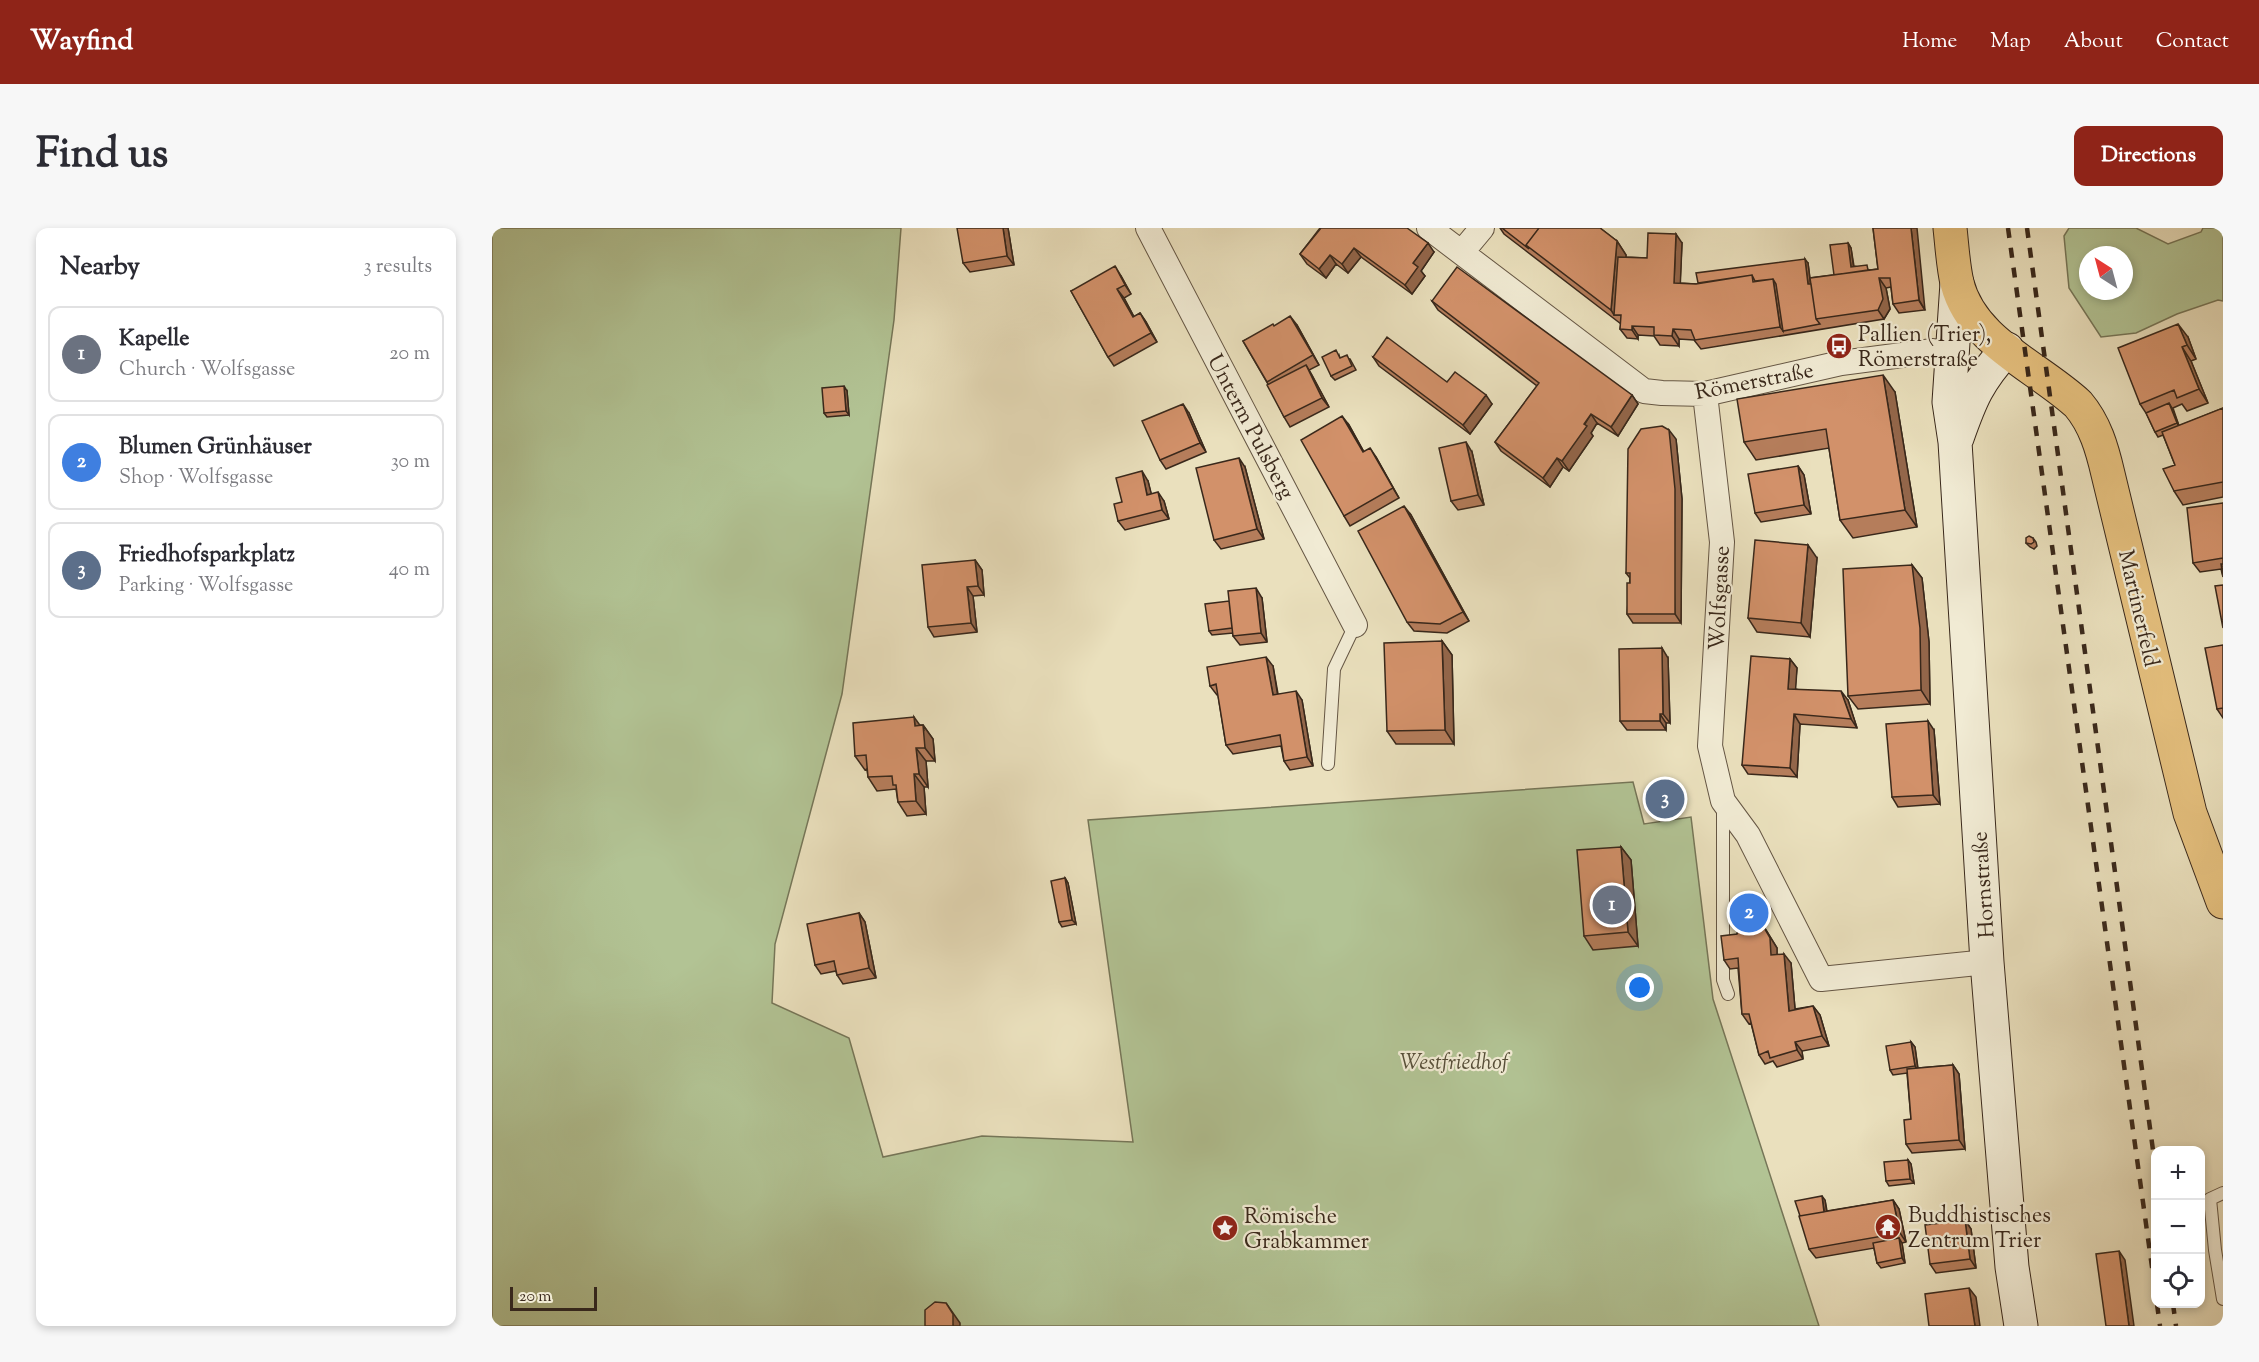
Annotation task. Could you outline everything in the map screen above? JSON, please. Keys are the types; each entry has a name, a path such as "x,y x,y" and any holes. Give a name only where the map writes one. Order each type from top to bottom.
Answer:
{"main road":[{"name":"Martinerfeld","path":"1950,228 1957,283 1977,324 2078,404 2087,414 2098,437 2190,813 2223,902"}],"street":[{"name":"Unterm Pulsberg","path":"1148,228 1355,624"},
{"name":"Römerstraße","path":"1429,228 1644,391 1705,394 1841,363 1933,351 1953,354"},
{"path":"1462,252 1482,228"},
{"name":"Hornstraße","path":"1957,283 1949,402 1955,442 1987,962 2012,1267 2021,1326"},
{"name":"Hornstraße","path":"1955,442 1969,402 1980,380 2007,349"},
{"path":"1953,354 1969,362 1980,380"},
{"name":"Wolfsgasse","path":"1705,394 1722,542 1710,746 1724,801 1748,835 1821,979 1987,962"}],"lane":[{"path":"1328,764 1334,669 1355,624"},
{"name":"Wolfsgasse","path":"1724,801 1723,981 1728,994"},
{"path":"2223,1194 2210,1199 2223,1299"}],"green space":[{"name":"Westfriedhof","path":"492,228 901,228 894,320 842,694 775,944 772,1003 849,1038 883,1157 982,1136 1133,1142 1088,820 1633,782 1644,824 1691,817 1713,999 1819,1326 492,1326"},
{"path":"2069,228 2136,228 2168,244 2201,232 2203,228 2223,228 2223,301 2218,300 2177,314 2136,333 2101,337 2069,288 2064,236"}],"building":[{"path":"957,228 1003,228 1007,256 963,263"},
{"path":"1321,228 1407,228 1428,243 1413,263 1418,267 1405,285 1354,248 1342,264 1330,255 1319,269 1300,254"},
{"path":"1502,228 1539,228 1526,245 1529,249"},
{"path":"1539,228 1600,228 1617,241 1611,310 1526,245"},
{"path":"1873,228 1911,228 1919,300 1893,304 1890,278 1879,278 1883,299 1878,310 1816,319 1810,278 1878,269"},
{"path":"1648,233 1676,234 1674,283 1696,284 1752,275 1753,282 1773,279 1780,327 1695,340 1691,330 1673,329 1672,336 1654,335 1654,327 1632,326 1632,330 1620,329 1621,315 1614,315 1618,257 1647,258"},
{"path":"1848,243 1851,267 1867,265 1868,270 1834,275 1830,245"},
{"path":"1805,259 1816,319 1820,324 1783,331 1776,284 1773,279 1755,281 1752,275 1698,283 1696,273"},
{"path":"1115,266 1125,285 1117,289 1133,317 1140,313 1151,333 1108,357 1071,291"},
{"path":"1457,267 1632,395 1611,427 1591,414 1584,424 1587,426 1562,461 1557,458 1543,478 1495,442 1539,383 1432,301"},
{"path":"1290,316 1313,355 1267,382 1243,341"},
{"path":"2178,324 2187,345 2182,347 2199,389 2177,398 2174,390 2140,404 2118,348"},
{"path":"1387,337 1447,382 1455,372 1486,395 1463,425 1373,357"},
{"path":"1336,350 1340,358 1347,355 1352,366 1331,376 1322,357"},
{"path":"1306,365 1322,398 1284,417 1267,385"},
{"path":"1883,375 1905,510 1840,520 1826,429 1744,442 1737,399"},
{"path":"844,386 846,411 824,413 822,388"},
{"path":"2169,403 2177,423 2155,432 2146,413"},
{"path":"1183,404 1200,443 1160,460 1142,421"},
{"path":"2223,408 2223,482 2174,491 2163,469 2175,465 2162,432"},
{"path":"1342,416 1363,452 1370,448 1393,488 1344,516 1301,440"},
{"path":"1662,426 1669,430 1675,489 1675,614 1627,614 1627,583 1630,583 1630,573 1626,573 1628,449 1641,429"},
{"path":"1466,442 1478,495 1451,501 1439,448"},
{"path":"1239,458 1257,529 1214,540 1196,468"},
{"path":"1798,466 1804,505 1755,513 1748,474"},
{"path":"1142,471 1147,495 1158,492 1162,510 1118,521 1114,504 1122,502 1116,478"},
{"path":"2223,503 2223,558 2193,563 2187,508"},
{"path":"1404,506 1463,612 1440,624 1407,622 1358,531"},
{"path":"2029,536 2034,542 2031,544 2026,543 2026,538"},
{"path":"1755,540 1808,545 1801,623 1748,618"},
{"path":"975,560 978,586 967,587 971,623 928,627 922,565"},
{"path":"1912,565 1920,628 1921,690 1848,696 1843,569"},
{"path":"2223,585 2223,628 2215,586"},
{"path":"1256,588 1261,633 1233,636 1228,591"},
{"path":"1229,601 1232,628 1209,631 1205,604"},
{"path":"1442,641 1445,730 1387,731 1384,643"},
{"path":"2223,645 2223,708 2217,709 2205,648"},
{"path":"1662,648 1663,714 1660,714 1660,721 1620,721 1619,649"},
{"path":"1751,656 1790,659 1788,689 1841,691 1851,719 1794,714 1790,768 1742,765"},
{"path":"1266,657 1273,695 1296,691 1307,757 1284,761 1280,735 1226,745 1216,684 1210,686 1207,667"},
{"path":"914,717 915,726 923,725 925,748 916,748 919,774 914,774 916,801 898,802 896,785 893,785 892,776 868,777 866,755 855,756 853,723"},
{"path":"1928,721 1933,795 1892,797 1886,724"},
{"path":"1621,847 1628,932 1584,936 1577,850"},
{"path":"1065,878 1072,920 1059,922 1051,881"},
{"path":"1750,895 1760,906 1755,912 1770,938 1771,955 1784,954 1789,1011 1813,1006 1822,1036 1795,1042 1797,1050 1770,1058 1768,1051 1759,1055 1749,1014 1742,1014 1738,958 1724,960 1721,936 1737,934 1741,921 1731,908 1737,896"},
{"path":"859,913 869,968 837,975 834,961 815,965 807,924"},
{"path":"1911,1042 1915,1066 1890,1070 1886,1046"},
{"path":"1953,1065 1959,1140 1906,1144 1904,1120 1911,1119 1907,1069"},
{"path":"1908,1160 1910,1179 1886,1181 1884,1162"},
{"path":"1822,1196 1824,1212 1800,1216 1795,1201"},
{"path":"1893,1200 1900,1233 1809,1249 1799,1216"},
{"path":"1965,1220 1970,1259 1930,1264 1925,1225"},
{"path":"1899,1238 1902,1258 1877,1263 1873,1243"},
{"path":"2119,1251 2129,1326 2106,1326 2096,1254"},
{"path":"1969,1288 1975,1326 1929,1326 1925,1294"},
{"path":"935,1302 946,1303 953,1314 953,1326 925,1326 925,1310"}],"railway":[{"path":"2008,228 2151,1260"},
{"path":"2027,228 2152,1146"},
{"path":"2158,1308 2160,1326"},
{"path":"2174,1308 2176,1326"}],"place":[{"name":"Pallien (Trier), Römerstraße","path":"1839,346"},
{"name":"Friedhofsparkplatz","path":"1665,799"},
{"name":"Kapelle","path":"1612,905"},
{"name":"Blumen Grünhäuser","path":"1749,913"},
{"name":"Buddhistisches Zentrum Trier","path":"1888,1227"},
{"name":"Römische Grabkammer","path":"1225,1228"}]}
